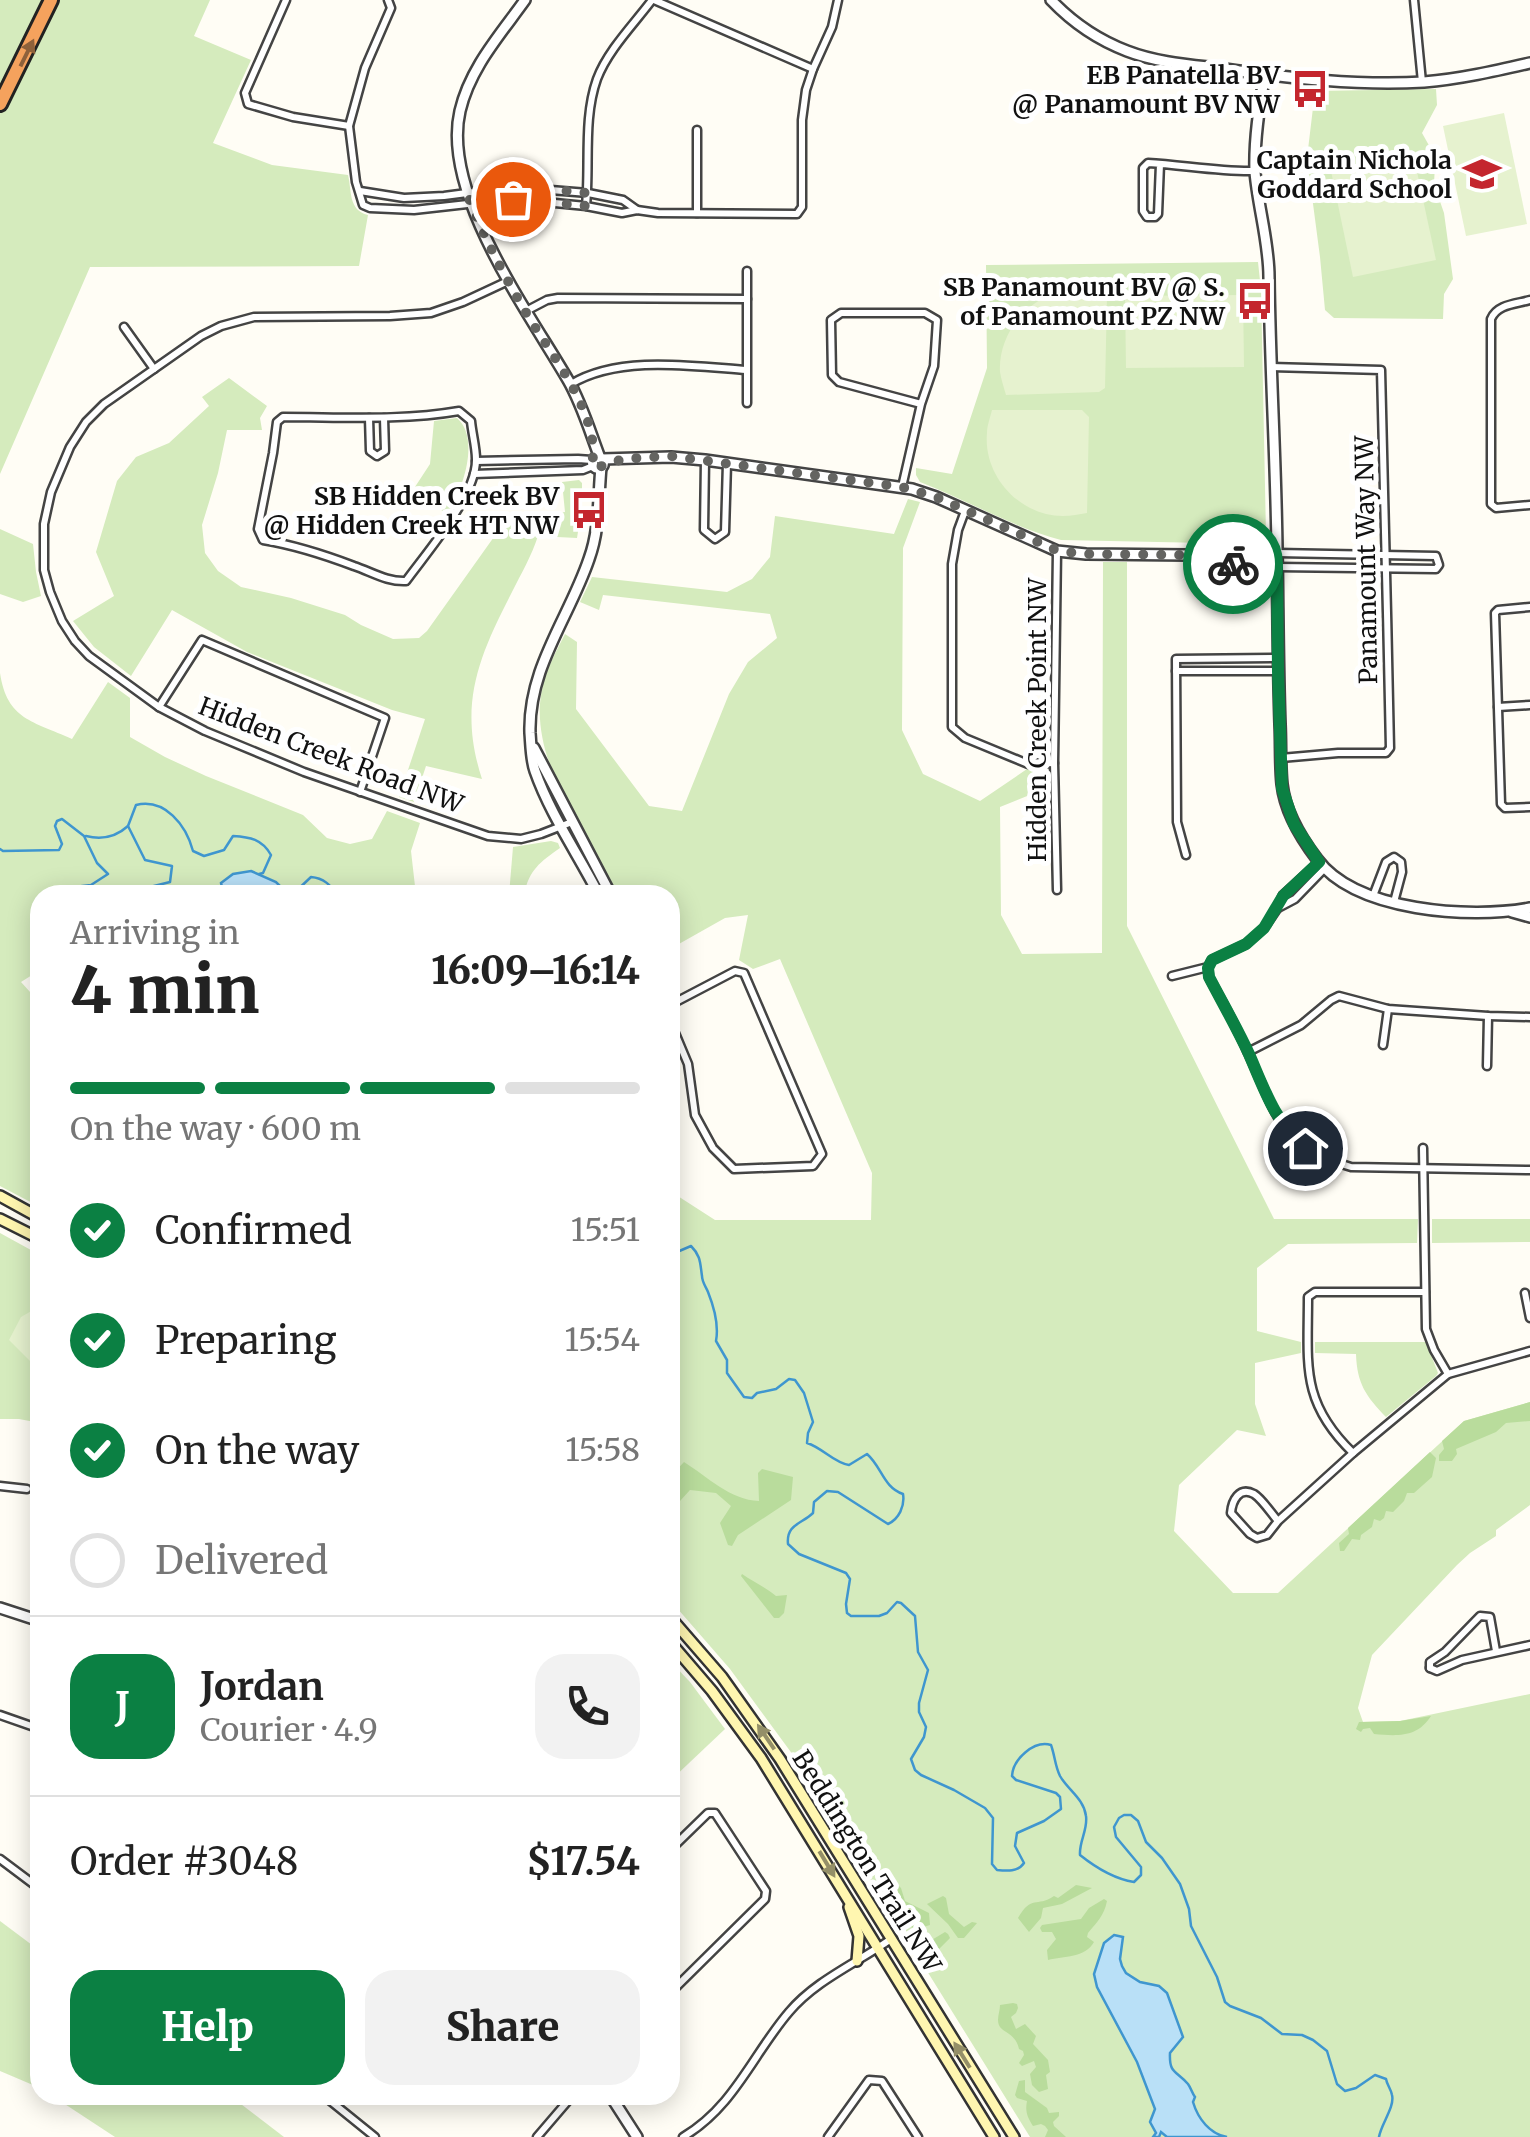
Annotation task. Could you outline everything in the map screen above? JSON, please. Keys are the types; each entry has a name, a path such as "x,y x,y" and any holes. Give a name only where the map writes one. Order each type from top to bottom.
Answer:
{"highway":[{"path":"0,104 51,0"}],"main road":[{"path":"0,1196 30,1212"},
{"path":"0,1219 30,1235"},
{"name":"Beddington Trail NW","path":"680,1629 758,1724 1014,2137"},
{"name":"Beddington Trail NW","path":"680,1654 762,1758 994,2137"},
{"path":"843,1891 859,1936 857,1962"}],"street":[{"path":"286,0 245,93 248,104 292,117 349,126"},
{"path":"388,0 392,8 365,68 349,126 363,205 414,210 513,199 622,212 697,214 797,214 802,207 806,90 832,27 838,0"},
{"path":"525,0 484,55 465,94 459,114 458,161 467,193 508,281 570,384 592,436 598,463 597,532 589,559 541,665 530,714 534,768 596,885"},
{"path":"586,206 589,110 598,76 653,0 812,70"},
{"path":"1051,0 1097,37 1161,61 1318,80 1422,82 1478,76 1530,63"},
{"path":"1414,0 1422,82"},
{"path":"1265,74 1256,124 1255,170 1269,271 1282,788 1294,824 1322,865 1342,882 1394,903 1434,911 1509,912 1530,908"},
{"path":"697,130 697,214"},
{"path":"1160,164 1158,214 1147,217 1143,212 1143,168 1148,163 1255,170"},
{"path":"358,191 404,198 513,186 588,193 623,200 637,210"},
{"path":"747,271 747,403"},
{"name":"Hidden Creek Road NW","path":"508,281 463,302 420,314 254,317 211,331 104,404 86,422 70,447 51,492 42,553 50,592 75,641 158,707 304,772 488,836 521,839 566,824"},
{"path":"525,312 558,298 747,298"},
{"path":"1530,300 1500,308 1491,319 1490,436 1491,504 1496,508 1530,506"},
{"path":"902,487 934,366 938,320 925,313 842,313 831,320 832,375 839,382 921,404"},
{"path":"124,326 154,369"},
{"path":"570,384 585,375 621,366 684,365 746,370"},
{"name":"Panamount Way NW","path":"1270,367 1381,370 1390,748 1386,753 1281,758"},
{"path":"459,411 471,420 474,474 459,508 406,580 393,582 356,566 263,540 258,529 277,422 283,417 369,418 459,411"},
{"path":"369,418 370,452 377,456 385,451 384,418"},
{"path":"476,461 598,463 670,456 902,487 936,497 1058,551 1188,555 1213,550 1436,556 1440,565 1436,569 1277,567 1212,562 1188,555"},
{"path":"705,460 704,530 715,539 725,532 727,463"},
{"path":"474,474 583,470 598,463"},
{"path":"966,510 952,564 952,727 965,738 1028,764 1054,763"},
{"name":"Hidden Creek Point NW","path":"1057,890 1054,763 1058,551"},
{"path":"1530,607 1498,610 1495,614 1501,804 1505,808 1530,807"},
{"path":"158,707 202,640 385,718 360,792"},
{"path":"1186,855 1177,822 1176,659 1278,658"},
{"path":"1176,671 1278,671"},
{"path":"1498,707 1530,706"},
{"path":"1374,896 1386,862 1398,858 1402,872 1394,903"},
{"path":"1322,865 1283,896 1264,928 1246,944 1212,960 1208,968 1269,1103 1286,1131 1305,1148 1351,1168 1530,1170"},
{"path":"1509,912 1530,917"},
{"path":"1172,976 1208,968"},
{"path":"680,1000 735,970 744,973 822,1154 813,1166 734,1169 713,1148 695,1115 688,1064 680,1045"},
{"path":"1248,1052 1301,1024 1339,996 1388,1009 1530,1017"},
{"path":"1383,1045 1388,1009"},
{"path":"1487,1066 1488,1016"},
{"path":"1305,1148 1318,1131"},
{"path":"1423,1148 1426,1329 1448,1374"},
{"path":"1353,1454 1332,1433 1318,1408 1310,1381 1308,1297 1315,1292 1425,1292"},
{"path":"1525,1293 1530,1318"},
{"path":"1278,1521 1254,1494 1244,1492 1232,1503 1231,1512 1250,1534 1257,1538 1267,1535 1353,1454 1448,1374 1530,1351"},
{"path":"0,1486 27,1490"},
{"path":"0,1608 30,1618"},
{"path":"1496,1651 1490,1617 1480,1616 1446,1652 1430,1662 1430,1668 1436,1672 1462,1660 1530,1644"},
{"path":"0,1715 30,1726"},
{"path":"680,1840 708,1812 715,1813 766,1891 765,1899 680,1983"},
{"path":"0,1859 30,1882"},
{"path":"682,2137 738,2088 776,2029 803,1997 892,1938"},
{"path":"828,2137 869,2080 882,2080 918,2137"},
{"path":"336,2105 375,2137"},
{"path":"537,2137 564,2105"},
{"path":"616,2105 637,2137"}],"green space":[{"path":"0,0 210,0 194,36 251,60 213,143 272,165 348,175 354,204 368,215 359,266 90,267 0,474"},
{"path":"1436,89 1437,105 1422,133 1435,164 1434,184 1444,213 1453,279 1444,294 1443,319 1334,318 1325,310 1307,158 1315,91"},
{"path":"1504,113 1527,224 1466,236 1443,126"},
{"path":"1413,153 1436,260 1353,277 1331,171"},
{"path":"1258,262 1266,535 1255,544 1061,540 920,482 916,468 952,474 987,368 986,265"},
{"path":"1082,291 1107,297 1105,388 1099,392 1006,395 1001,359 1003,346 1016,322 1046,297"},
{"path":"1243,295 1244,367 1126,368 1125,296"},
{"path":"229,378 267,406 260,418 262,430 227,430 202,525 205,553 218,571 241,587 345,615 393,639 419,638 427,631 506,520 565,512 562,482 582,483 577,538 538,536 481,661 475,682 472,728 482,779 426,766 414,802 399,797 425,719 392,710 247,652 172,610 131,676 94,647 73,621 114,596 96,552 117,481 136,457 169,443 209,406 202,397"},
{"path":"992,410 1082,410 1089,417 1087,513 1047,514 1032,509 1007,491 987,449"},
{"path":"457,418 468,439 467,466 447,514 413,490 430,464 434,421"},
{"path":"908,499 920,502 903,548 902,730 923,774 980,801 1027,769 1047,775 1047,788 1000,807 1001,915 1022,954 1102,953 1103,562 1127,562 1127,926 1274,1219 1418,1219 1417,1243 1288,1244 1257,1268 1257,1331 1301,1342 1301,1353 1255,1363 1255,1404 1266,1436 1237,1430 1179,1485 1174,1531 1233,1593 1278,1593 1464,1421 1530,1402 1530,1505 1457,1565 1372,1655 1358,1708 1363,1722 1400,1721 1530,1694 1530,2137 1030,2137 793,1755 730,1669 680,1612 680,1197 715,1220 871,1220 872,1173 780,959 753,969 739,960 748,915 725,918 680,943 680,885 613,885 550,767 540,712 543,685 565,634 577,642 576,709 649,806 682,811 729,694 748,662 777,638 770,614 603,595 599,610 580,602 592,577 727,592 752,579 770,557 775,516 894,534"},
{"path":"0,529 33,544 41,596 23,602 0,594"},
{"path":"0,673 16,710 34,723 72,739 108,682 130,698 130,737 206,776 303,815 327,838 350,844 372,839 387,811 420,823 411,851 415,885 30,885 30,976 21,982 30,992 30,1202 0,1186"},
{"path":"551,841 560,848 536,867 527,885 510,885 513,847"},
{"path":"1432,1219 1530,1219 1530,1242 1432,1243"},
{"path":"0,1233 30,1250 30,1421 0,1419"},
{"path":"30,1312 30,1361 9,1340 21,1317"},
{"path":"1315,1342 1426,1342 1438,1373 1386,1417 1364,1389 1356,1354 1315,1353"},
{"path":"1530,1402 1530,1421 1506,1423 1496,1432 1456,1449 1452,1461 1439,1461 1444,1449 1442,1441 1464,1421"},
{"path":"1430,1452 1436,1458 1432,1477 1414,1493 1407,1493 1393,1512 1386,1511 1380,1521 1374,1519 1360,1540 1352,1539 1340,1551 1339,1543 1349,1534 1348,1528"},
{"path":"684,1462 748,1500 759,1501 758,1473 762,1469 793,1477 791,1500 738,1535 732,1546 728,1545 720,1523 731,1506 716,1493 690,1490 680,1501 680,1467"},
{"path":"742,1574 776,1596 787,1595 784,1613 779,1618 774,1618"},
{"path":"680,1672 690,1682 725,1729 680,1772"},
{"path":"1431,1716 1406,1734 1374,1734 1370,1728 1361,1732 1356,1729 1359,1722"},
{"path":"895,1882 905,1901 929,1913 930,1925 920,1928 925,1940 948,1934 950,1938 938,1950 928,1954 920,1946 911,1926 920,1917 894,1897"},
{"path":"1076,1885 1092,1888 1062,1904 1043,1908 1041,1918 1029,1932 1018,1918 1031,1904 1058,1898"},
{"path":"943,1896 949,1914 964,1927 977,1923 964,1938 958,1938 927,1904"},
{"path":"1104,1899 1104,1911 1088,1933 1087,1937 1094,1942 1090,1947 1080,1954 1048,1960 1047,1950 1056,1939 1052,1932 1042,1932 1042,1925 1081,1919 1089,1908"},
{"path":"0,1921 30,1944 30,2084 0,2071"},
{"path":"1013,2003 1018,2008 1011,2017 1016,2029 1025,2024 1036,2036 1033,2044 1048,2060 1048,2089 1039,2092 1032,2085 1034,2061 1022,2066 1019,2063 1023,2051 999,2024 1000,2005"},
{"path":"1025,2080 1025,2092 1049,2113 1059,2112 1054,2126 1066,2137 1045,2137 1045,2126 1033,2126 1027,2114 1027,2101 1015,2095 1019,2081"},
{"path":"66,2105 242,2105 284,2137 115,2137"}],"water":[{"path":"251,871 279,885 222,885 233,874"},
{"path":"1114,1935 1123,1937 1120,1959 1126,1973 1167,1993 1183,2037 1170,2053 1172,2068 1189,2086 1201,2120 1215,2133 1227,2137 1167,2137 1161,2132 1159,2137 1153,2137 1156,2133 1150,2122 1155,2109 1094,1974 1104,1943"}],"waterway":[{"path":"158,885 170,882 172,866 145,860 128,826 136,805 165,810 180,823 193,851 204,856 224,850 233,836 260,842 271,855 259,874"},
{"path":"0,849 59,850 62,844 55,826 62,819 84,836 97,863 108,874 91,885"},
{"path":"86,836 108,837 128,826"},
{"path":"303,885 311,877 328,885"},
{"path":"680,1251 691,1246 697,1253 715,1316 716,1341 727,1360 727,1373 744,1397 752,1398 789,1379 795,1380 804,1393 813,1422 807,1443 849,1465 867,1454 891,1487 903,1494 900,1512 888,1524 838,1492 827,1491 814,1502 813,1513 792,1528 788,1544 799,1554 846,1573 850,1579 847,1613 851,1616 879,1616 897,1602 915,1616 918,1652 928,1670 919,1703 926,1727 911,1759 915,1770 985,1808 993,1818 992,1864 997,1870 1012,1870 1024,1863 1015,1846 1017,1833 1061,1809 1056,1793 1016,1780 1013,1770 1031,1748 1051,1745 1060,1776 1085,1810 1080,1855 1106,1872 1134,1882 1141,1875 1141,1867 1116,1837 1114,1827 1124,1815 1138,1821 1146,1842 1180,1884 1191,1926 1225,2002 1261,2018 1282,2034 1313,2040 1327,2051 1337,2084 1345,2091 1375,2075 1386,2079 1392,2100 1379,2137"}],"way so far":[{"path":"513,199 586,206 588,193 513,186 467,193 508,281 584,412 592,436 592,464 596,468 623,459 670,456 902,487 936,497 1058,551 1188,555 1233,564"}],"place":[{"name":"EB Panatella BV @ Panamount BV NW","path":"1310,89"},
{"name":"Captain Nichola Goddard School","path":"1482,174"},
{"name":"SB Panamount BV @ S. of Panamount PZ NW","path":"1255,301"},
{"name":"SB Hidden Creek BV @ Hidden Creek HT NW","path":"589,510"}],"route":[{"path":"1233,564 1277,567 1282,788 1294,824 1319,862 1283,896 1264,928 1246,944 1212,960 1209,977 1269,1103 1286,1131 1305,1148"}]}
